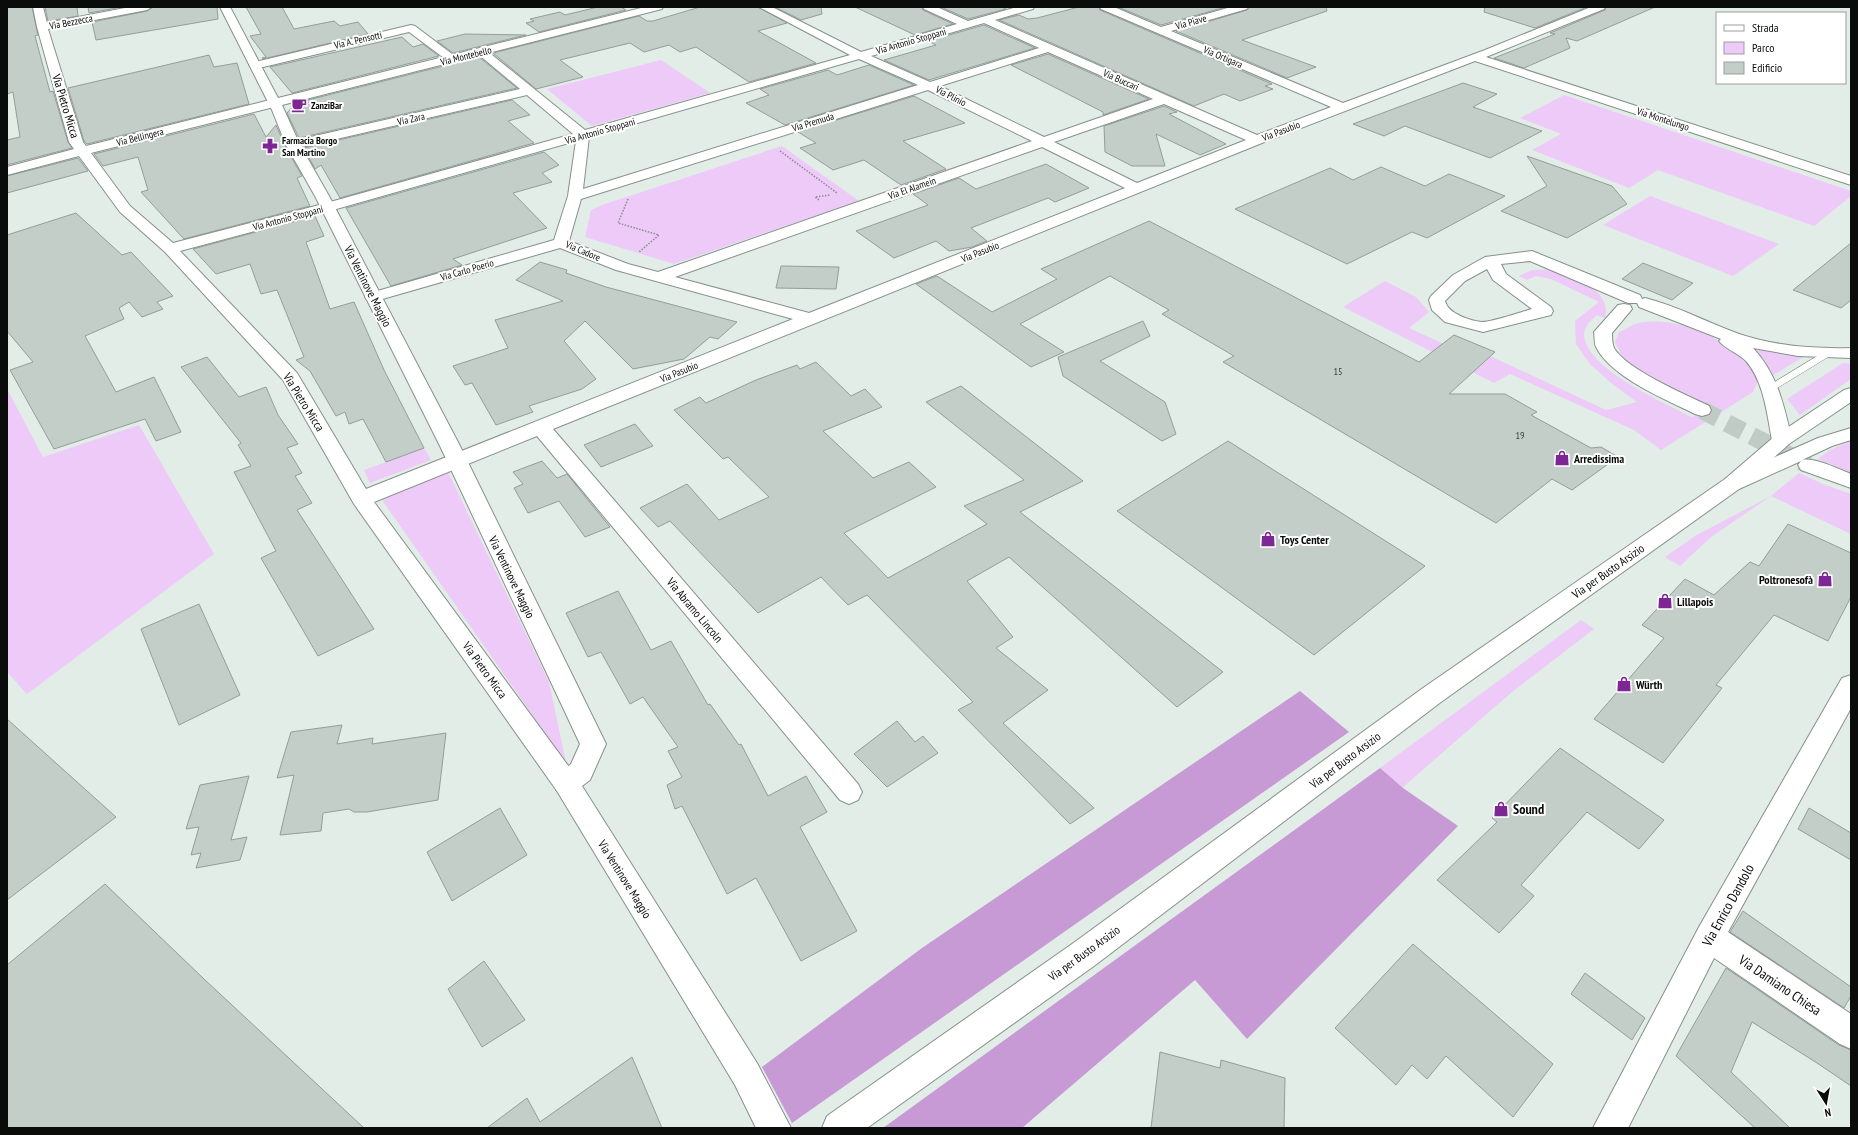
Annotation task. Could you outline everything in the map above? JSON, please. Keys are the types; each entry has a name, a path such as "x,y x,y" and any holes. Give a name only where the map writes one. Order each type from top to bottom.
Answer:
{"street":[{"name":"Via Pietro Micca","path":"38,7 42,27 76,142 125,209 170,248 291,377 361,499 566,783"},
{"name":"Via Bezzecca","path":"42,27 147,7"},
{"name":"Via Ventinove Maggio","path":"225,7 274,103 293,146 328,207 456,461 593,744 581,772 566,783 746,1074 774,1128"},
{"name":"Via Montebello","path":"274,103 658,7"},
{"name":"Via Plinio","path":"764,7 861,56 930,86 1136,188"},
{"path":"928,7 968,25"},
{"name":"Via Antonio Stoppani","path":"170,248 328,207 583,136 1029,7"},
{"name":"Via Ortigara","path":"1105,7 1341,107"},
{"name":"Via Piave","path":"1162,30 1244,7"},
{"name":"Via Pasubio","path":"361,499 1136,188 1600,7"},
{"name":"Via Buccari","path":"985,20 1257,140"},
{"name":"Via A. Pensotti","path":"255,65 411,28 452,59"},
{"name":"Via Premuda","path":"575,196 1050,48"},
{"path":"482,52 583,136"},
{"name":"Via Montelungo","path":"1474,57 1851,181"},
{"name":"Via Zara","path":"293,146 529,91"},
{"name":"Via El Alamein","path":"659,277 1165,99"},
{"name":"Via Bellingera","path":"7,171 274,103"},
{"name":"Via Cadore","path":"583,136 575,196 561,243 622,267 811,319"},
{"name":"Via Carlo Poerio","path":"373,297 561,243"},
{"path":"1491,260 1500,277 1545,310 1483,327 1451,318 1438,306 1437,300 1459,278 1491,260 1532,256 1581,276 1632,309 1745,341 1778,348 1824,355 1851,353"},
{"path":"1632,309 1691,325 1746,351 1761,367 1770,388 1782,440"},
{"path":"1632,309 1603,332 1605,347 1616,361 1633,373 1702,410"},
{"name":"Via per Busto Arsizio","path":"839,1128 1083,955 1432,695 1732,484 1782,440 1851,394"},
{"name":"Via Abramo Lincoln","path":"541,428 849,792"},
{"path":"1732,484 1825,442 1851,434"},
{"path":"1808,465 1851,481"},
{"name":"Via Enrico Dandolo","path":"1610,1128 1709,937 1851,685"},
{"name":"Via Damiano Chiesa","path":"1709,937 1851,1033"}],"lane":[{"path":"1770,388 1824,355"}],"path":[{"path":"762,138 838,194 815,197 839,214"},
{"path":"622,267 659,235 618,223 637,177"}],"green space":[{"path":"661,60 710,93 592,126 547,89"},
{"path":"1564,95 1851,191 1851,196 1814,226 1658,170 1629,188 1532,150 1561,134 1520,118"},
{"path":"782,146 859,201 674,264 585,237 591,210 602,205"},
{"path":"1650,196 1779,244 1733,276 1603,225"},
{"path":"1532,270 1551,270 1569,275 1589,285 1597,292 1603,300 1606,308 1605,318 1597,315 1587,326 1584,335 1588,348 1598,360 1612,372 1646,394 1692,417 1707,408 1637,370 1622,356 1615,342 1619,332 1635,324 1648,322 1676,324 1690,328 1728,346 1751,364 1758,381 1753,392 1661,450 1634,430 1510,374 1494,383 1343,307 1385,281 1416,297 1429,312 1409,328 1483,362 1490,356 1606,410 1637,402 1611,383 1590,364 1576,344 1575,321 1599,302 1551,279 1536,276 1527,280 1519,276"},
{"path":"1743,343 1805,356 1772,376 1760,358"},
{"path":"1843,363 1851,364 1851,379 1800,415 1787,399"},
{"path":"7,389 43,457 139,425 214,554 27,694 7,672"},
{"path":"1851,441 1851,473 1818,459 1830,450"},
{"path":"424,448 431,460 370,483 364,470"},
{"path":"448,472 549,682 566,763 382,500"},
{"path":"1799,473 1823,484 1851,494 1851,534 1771,496"},
{"path":"1771,496 1711,537 1680,566 1665,557 1695,536"},
{"path":"1581,620 1594,629 1512,692 1402,788 1380,768"}],"shaded area":[{"path":"1300,691 1349,732 792,1123 762,1067 922,948"},
{"path":"1380,768 1403,788 1458,826 1247,1039 1195,980 1022,1128 883,1128"}],"building":[{"path":"7,7 32,7 38,35 35,36 50,92 53,91 68,142 72,148 7,165 7,140 20,137 13,92 7,94"},
{"path":"45,7 77,7 78,16 48,21"},
{"path":"88,7 122,7 89,13"},
{"path":"153,7 217,7 218,19 96,40 92,22 147,11"},
{"path":"246,7 282,7 294,29 334,21 340,26 358,22 368,34 263,59 262,58 266,57 250,36 261,34"},
{"path":"598,7 621,7 626,10 539,32 526,23 534,21 530,19 560,12 565,15"},
{"path":"700,7 758,7 787,23 758,31 816,63 749,82 696,47 680,52 669,45 644,52 630,43 560,60 583,77 536,89 493,53 639,16 647,21 653,21"},
{"path":"775,7 821,7 822,14 801,20"},
{"path":"855,7 922,7 923,10 953,24 915,35"},
{"path":"941,7 1002,7 1006,9 968,19"},
{"path":"1079,7 1099,7 1100,10 1272,84 1265,86 1273,89 1240,101 1224,94 1194,106 999,20 1019,15 1028,19 1037,18"},
{"path":"1118,7 1226,7 1161,25"},
{"path":"1249,7 1326,7 1327,11 1242,40 1316,67 1287,78 1176,31 1247,10"},
{"path":"1485,7 1587,7 1535,28 1484,12"},
{"path":"1606,7 1655,7 1577,41 1566,38 1570,48 1524,68 1494,58 1555,34 1550,33 1605,10"},
{"path":"984,25 1035,48 929,80 884,60 936,45 928,41"},
{"path":"465,34 526,35 453,53 437,41"},
{"path":"402,37 413,47 423,44 439,56 292,93 270,67"},
{"path":"1048,54 1149,99 1103,115 1103,112 1011,65"},
{"path":"209,55 214,67 237,63 249,104 87,144 84,141 68,88"},
{"path":"479,57 517,88 299,138 287,113 296,103"},
{"path":"869,65 914,85 785,125 746,103 769,95 760,89 828,70 837,75"},
{"path":"1463,83 1497,94 1473,107 1542,131 1490,158 1405,126 1384,136 1353,124"},
{"path":"914,96 965,123 903,141 946,169 901,185 864,160 833,170 800,148 816,143 798,132"},
{"path":"512,100 530,115 508,121 534,143 340,198 321,165 315,169 304,148"},
{"path":"1164,106 1177,112 1169,114 1226,144 1200,155 1156,134 1165,166 1132,166 1105,152 1104,126"},
{"path":"254,114 266,137 276,125 285,146 302,176 297,178 310,206 184,239 141,192 148,190 138,157 103,166 94,154"},
{"path":"544,152 559,165 542,173 552,182 513,193 547,228 453,259 462,265 391,286 346,208"},
{"path":"1527,156 1612,186 1627,204 1567,238 1501,211 1547,186"},
{"path":"78,158 88,171 7,193 7,176"},
{"path":"1046,164 1089,188 1055,202 1048,198 971,228 987,241 972,247 949,251 936,241 894,258 856,231 928,205 913,194 959,178 976,189"},
{"path":"1381,167 1425,186 1449,174 1505,196 1427,238 1412,232 1347,264 1235,209 1330,168 1353,180"},
{"path":"76,213 122,255 131,252 173,296 157,302 163,309 142,317 129,302 119,308 124,319 85,336 116,392 154,377 181,432 156,441 145,419 54,449 10,370 33,362 7,331 7,235"},
{"path":"315,216 324,236 306,242 330,309 354,302 384,370 424,448 386,462 363,419 349,424 345,412 336,416 310,371 296,360 304,357 277,290 261,294 250,264 216,274 193,249"},
{"path":"1149,221 1419,362 1454,335 1495,352 1449,394 1505,394 1537,412 1531,415 1591,448 1601,447 1618,457 1572,490 1552,479 1496,523 1223,362 1234,356 1162,314 1169,310 1110,276 1020,324 1064,352 1031,367 916,284 937,276 992,312 1057,279 1041,269"},
{"path":"1851,243 1851,300 1841,308 1793,290"},
{"path":"540,262 567,270 566,273 606,287 737,322 718,339 710,337 684,359 633,369 585,321 564,341 596,379 582,389 529,406 533,412 496,425 472,383 465,385 453,366 508,348 495,320 563,301 516,280"},
{"path":"1643,263 1693,283 1672,300 1622,279"},
{"path":"781,266 839,267 836,289 776,288"},
{"path":"1143,321 1150,336 1100,361 1165,402 1176,434 1162,441 1063,376 1058,357"},
{"path":"207,357 239,397 266,387 278,415 298,444 287,448 302,473 295,476 312,503 297,510 374,629 318,656 261,558 276,551 234,472 251,466 238,445 241,443 181,367"},
{"path":"816,362 851,396 865,389 882,407 823,431 873,478 909,462 936,487 844,533 888,578 987,524 964,506 1024,480 926,402 961,386 1083,481 1020,512 1223,672 1177,707 1009,557 967,581 1013,637 996,648 1048,690 1003,723 1094,808 1070,824 958,710 973,702 867,595 848,605 821,577 758,613 670,521 658,527 640,508 687,484 719,520 769,497 728,457 723,459 674,410 700,397 706,403 756,380 797,365 800,369"},
{"path":"635,424 653,446 601,467 584,445"},
{"name":"Toys Center","path":"1228,441 1425,566 1314,655 1117,511"},
{"path":"542,461 557,478 567,474 610,527 585,537 559,501 528,513 514,488 523,484 513,472"},
{"path":"1788,524 1851,553 1851,597 1828,641 1774,615 1716,685 1722,688 1663,763 1594,719 1664,638 1642,625 1685,579 1714,595 1750,562 1759,566"},
{"path":"618,591 651,650 671,641 708,705 710,704 739,745 741,744 768,796 806,776 827,812 800,827 857,931 801,961 756,878 727,894 682,806 675,809 667,785 682,777 668,751 678,747 643,697 630,704 601,652 588,657 566,613"},
{"path":"199,604 240,695 179,725 141,629"},
{"path":"7,719 116,817 7,900"},
{"path":"897,721 915,742 923,736 938,753 887,787 854,754"},
{"path":"342,725 337,744 373,738 372,744 446,733 438,800 367,812 354,812 349,809 323,813 321,831 280,835 294,775 277,778 291,732"},
{"path":"1560,748 1664,820 1639,849 1587,812 1521,885 1534,896 1499,933 1437,880 1497,822 1492,818"},
{"path":"249,776 231,840 247,837 240,860 196,868 201,853 191,855 199,827 186,829 200,785"},
{"path":"500,808 527,855 452,901 427,852"},
{"path":"1809,808 1851,833 1851,860 1798,829"},
{"path":"105,884 204,979 364,1128 7,1128 7,965"},
{"path":"1743,911 1851,987 1851,996 1844,1008 1730,932"},
{"path":"1413,944 1553,1064 1513,1117 1446,1056 1427,1079 1412,1065 1396,1085 1335,1028"},
{"path":"484,961 525,1020 482,1047 448,989"},
{"path":"1726,968 1839,1045 1851,1050 1851,1086 1752,1022 1731,1072 1790,1128 1755,1128 1676,1056"},
{"path":"1585,973 1645,1018 1632,1040 1571,994"},
{"path":"1160,1052 1220,1068 1221,1060 1285,1078 1284,1128 1151,1128"},
{"path":"632,1057 662,1128 487,1128 527,1098 540,1122"}],"tunnel":[{"path":"1702,410 1808,465"}],"place":[{"name":"ZanziBar","path":"299,105"},
{"name":"Farmacia Borgo San Martino","path":"270,146"},
{"name":"Arredissima","path":"1562,458"},
{"name":"Toys Center","path":"1268,539"},
{"name":"Poltronesofà","path":"1825,579"},
{"name":"Lillapois","path":"1665,601"},
{"name":"Würth","path":"1624,684"},
{"name":"Sound","path":"1501,809"}]}
